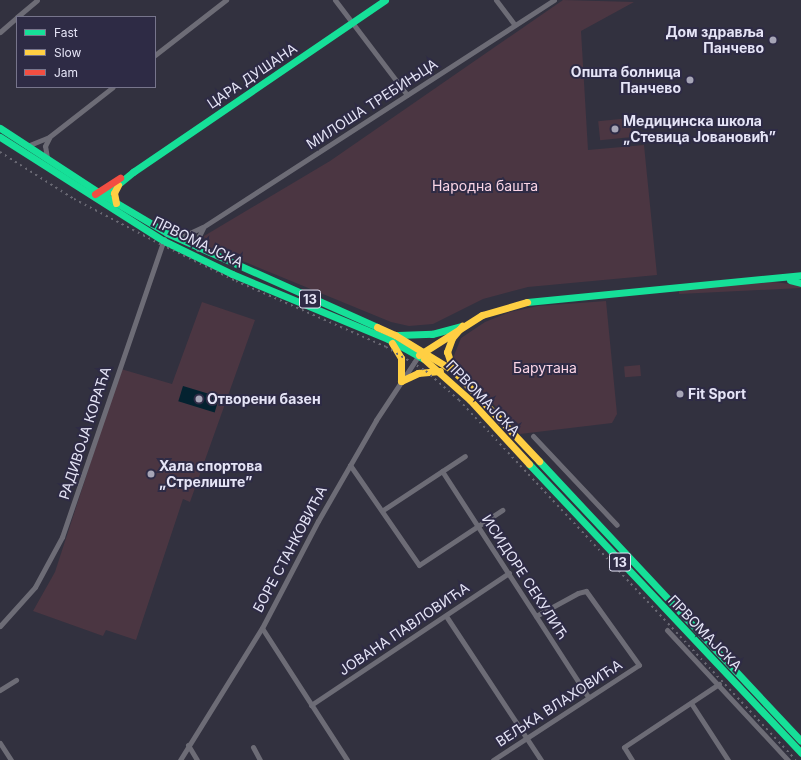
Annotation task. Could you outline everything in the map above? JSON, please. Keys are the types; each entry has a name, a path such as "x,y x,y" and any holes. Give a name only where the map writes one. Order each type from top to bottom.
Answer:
{"main road":[{"name":"ЦАРА ДУШАНА","path":"94,199 385,0"},
{"name":"ПРВОМАЈСКА","path":"0,128 101,194 167,233 198,249 286,289 395,335 422,353 454,371 801,741"},
{"name":"ПРВОМАЈСКА","path":"0,137 94,199 164,241 232,274 422,353 465,394 801,753"},
{"name":"ЦАРА ДУШАНА","path":"101,194 118,184 133,172"},
{"path":"116,203 114,193 118,184"},
{"path":"422,353 462,326 498,309 540,300 798,277 801,283"},
{"path":"395,335 432,334 462,326"},
{"path":"454,371 447,352 452,338 462,326"},
{"path":"388,339 400,354 401,381 418,373 440,371"}],"street":[{"path":"18,16 37,0"},
{"path":"156,54 226,0"},
{"path":"335,0 407,95"},
{"path":"496,0 515,25"},
{"name":"МИЛОША ТРЕБИЊЦА","path":"178,238 203,227 554,0"},
{"path":"0,32 16,18"},
{"path":"27,146 49,137 113,88"},
{"path":"47,158 44,146 49,137"},
{"path":"198,249 199,236 203,227"},
{"name":"РАДИВОЈА КОРАЋА","path":"0,626 35,587 62,537 167,233"},
{"name":"БОРЕ СТАНКОВИЋА","path":"180,760 262,628 350,465 401,381 422,353"},
{"path":"533,436 617,525"},
{"path":"382,510 465,456"},
{"path":"350,465 419,566 502,510"},
{"name":"ИСИДОРЕ СЕКУЛИЋ","path":"442,471 588,697"},
{"name":"ЈОВАНА ПАВЛОВИЋА","path":"311,705 509,573"},
{"name":"ВЕЉКА ВЛАХОВИЋА","path":"493,760 639,665 586,591 578,592 536,616"},
{"path":"446,616 541,760"},
{"path":"262,628 347,760"},
{"path":"667,630 719,684 788,760"},
{"path":"0,690 16,680"},
{"path":"632,760 624,747 719,684"},
{"path":"691,703 728,760"},
{"path":"0,743 11,760"},
{"path":"188,745 197,760"},
{"path":"253,747 260,760"}],"green space":[{"name":"Народна башта","path":"563,0 634,2 581,31 588,150 644,145 657,275 528,287 483,299 433,324 409,326 391,322 206,246 204,236 330,161"},
{"name":"Медицинска школа „Стевица Јовановић”","path":"630,118 632,137 600,140 598,121"},
{"path":"772,282 801,285 801,288 679,294 679,291 712,286"},
{"name":"Барутана","path":"606,301 617,414 612,423 520,434 453,358 461,338 485,322 510,312 538,306"},
{"path":"202,302 255,320 190,502 183,499 136,640 106,630 103,636 33,611 55,572 121,369 172,384"},
{"path":"640,365 641,376 625,377 624,366"}],"water":[{"name":"Отворени базен","path":"183,386 219,397 215,412 178,401"}],"railway":[{"path":"0,152 74,199 162,245 236,281 386,347 426,371 459,400 796,760"}],"traffic: fast":[{"path":"100,199 133,172 385,0"},
{"path":"0,128 98,192 167,233 377,327"},
{"path":"0,137 164,241 232,274 388,339 424,359"},
{"path":"527,302 801,275"},
{"path":"790,280 801,283"},
{"path":"398,335 432,334 462,326"},
{"path":"539,461 801,741"},
{"path":"529,464 801,753"}],"traffic: slow":[{"path":"116,203 114,193 118,185"},
{"path":"419,355 482,315 527,302"},
{"path":"453,370 447,352 452,338 462,326"},
{"path":"377,327 395,335 454,371 539,461"},
{"path":"392,343 401,358 401,381 418,373 440,371"},
{"path":"424,359 470,400 529,464"}],"traffic: jam":[{"path":"95,194 120,178"}],"place":[{"name":"Дом здравља Панчево","path":"773,40"},
{"name":"Општа болница Панчево","path":"690,80"},
{"name":"Медицинска школа „Стевица Јовановић”","path":"615,129"},
{"name":"Fit Sport","path":"680,394"},
{"name":"Отворени базен","path":"199,399"},
{"name":"Хала спортова „Стрелиште”","path":"151,474"}]}
